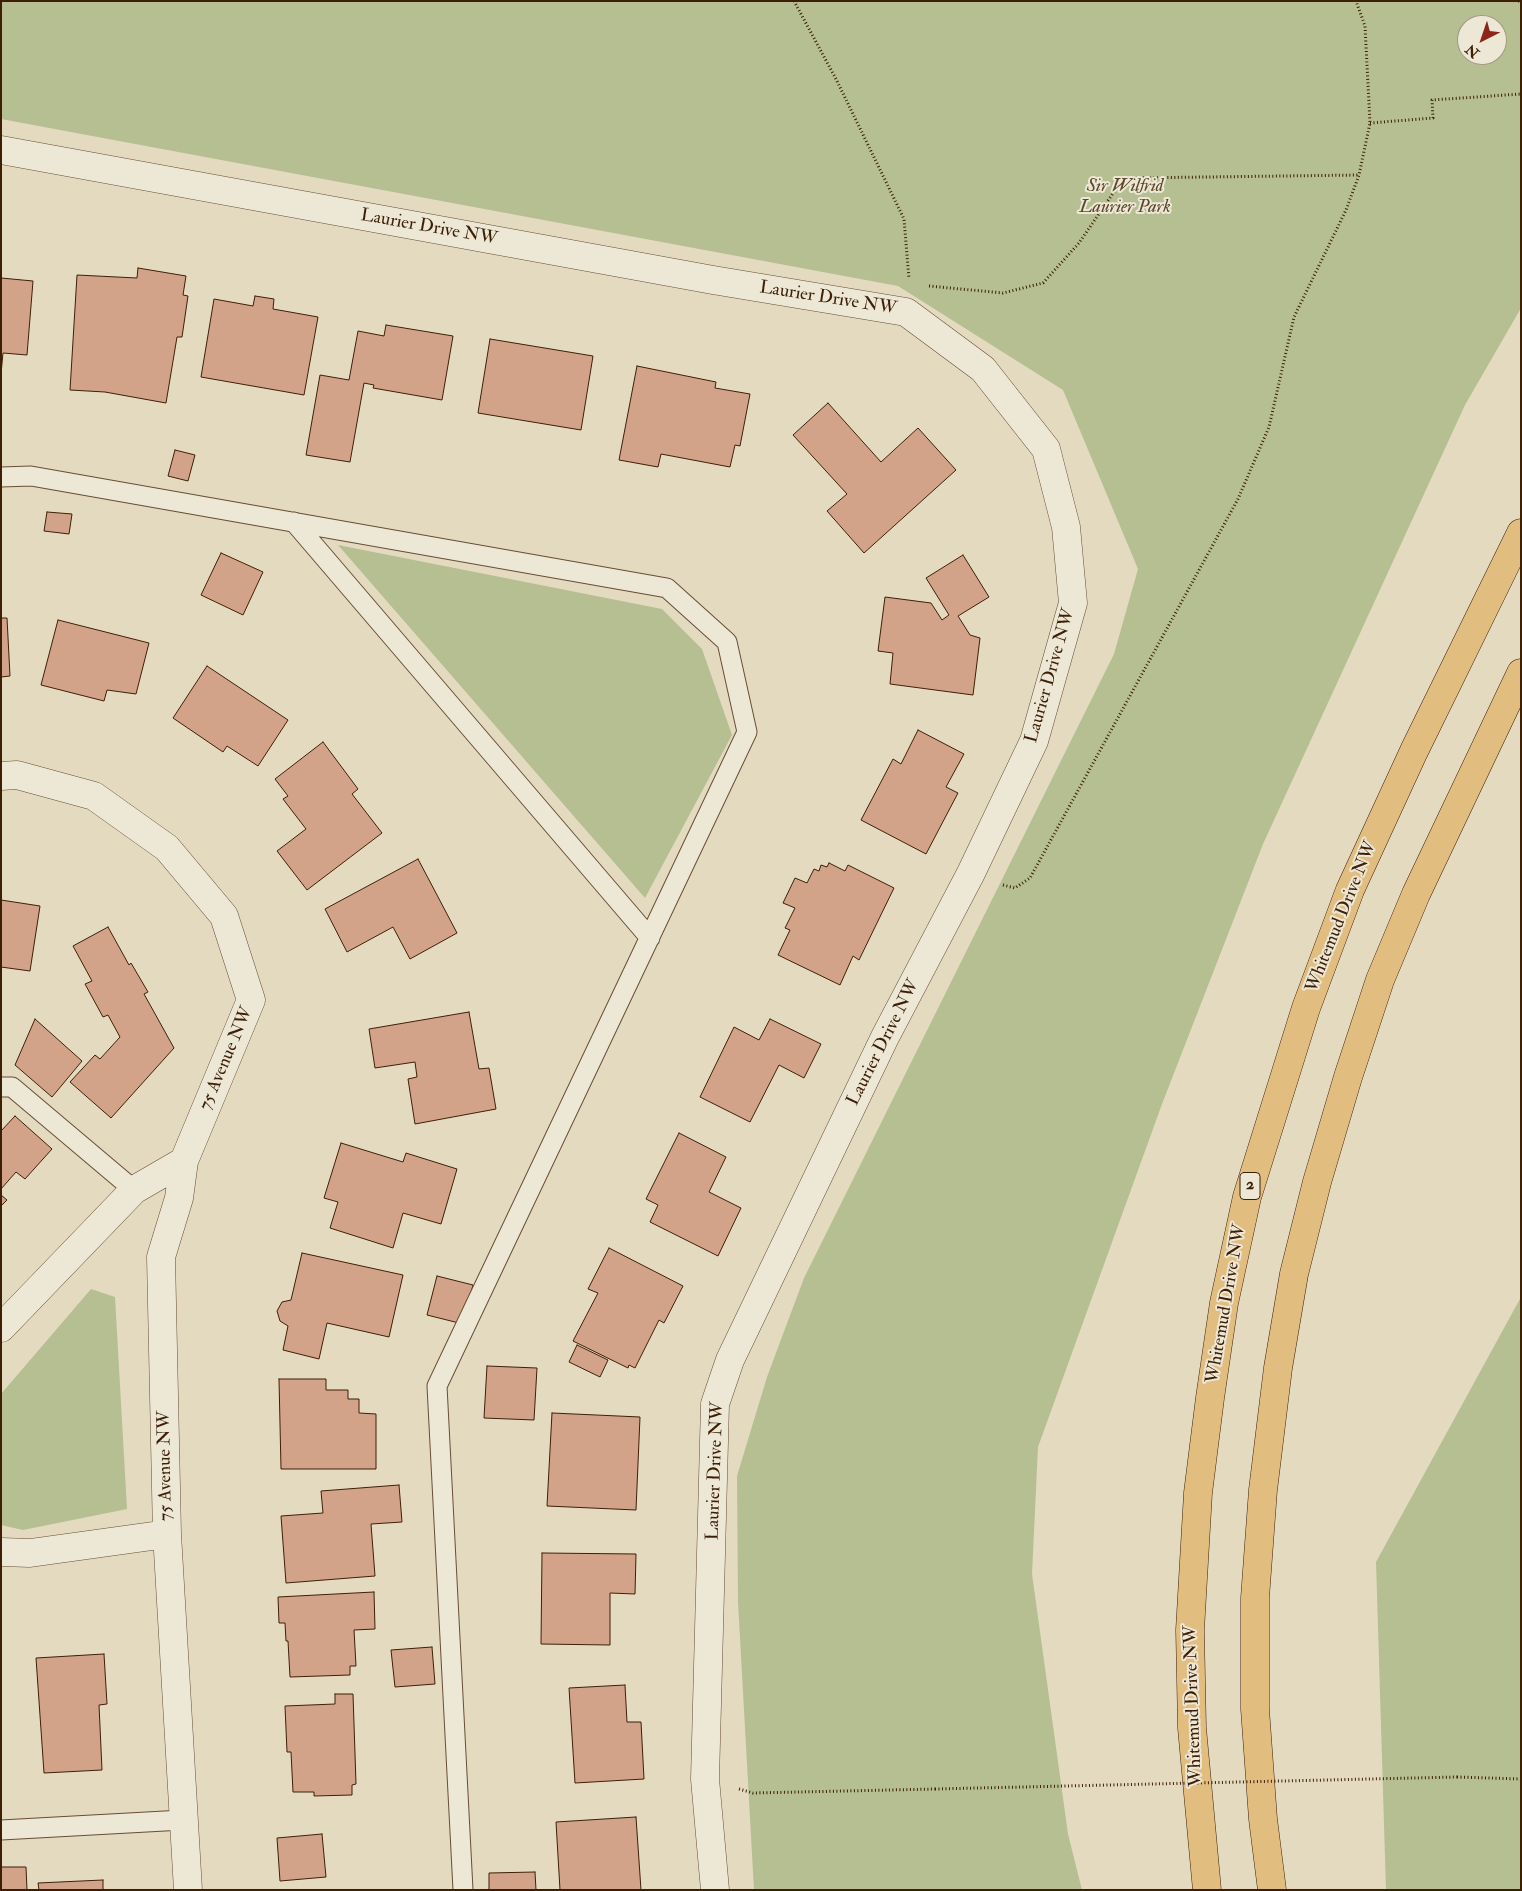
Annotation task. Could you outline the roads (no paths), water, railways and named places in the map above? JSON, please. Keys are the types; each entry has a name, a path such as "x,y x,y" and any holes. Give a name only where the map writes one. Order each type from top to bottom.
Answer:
{"highway":[{"name":"Whitemud Drive NW","path":"1207,1890 1192,1728 1190,1630 1198,1503 1224,1303 1247,1197 1306,1008 1350,890 1414,751 1521,533"},
{"path":"1272,1890 1262,1819 1255,1709 1255,1598 1265,1471 1278,1368 1294,1274 1322,1165 1348,1077 1380,980 1416,894 1521,674"}],"street":[{"name":"Laurier Drive NW","path":"1,150 713,280 906,312 983,369 1046,449 1066,527 1073,603 1034,742 971,873 885,1037 730,1360 715,1404 705,1779 715,1890"},
{"name":"75 Avenue NW","path":"9,776 94,796 167,848 224,916 251,1000 184,1161 179,1198 161,1257 167,1534 188,1890"},
{"path":"1,1328 134,1190 184,1161"},
{"name":"75 Avenue NW","path":"1,1552 30,1553 167,1534"}],"lane":[{"path":"1,477 31,476 668,588 727,642 748,732 437,1386 464,1890"},
{"path":"294,522 650,938"},
{"path":"1,1087 12,1087 134,1190"},
{"path":"1,1830 183,1820"}],"park label":[{"name":"Sir Wilfrid Laurier Park","path":"1125,197"}]}
